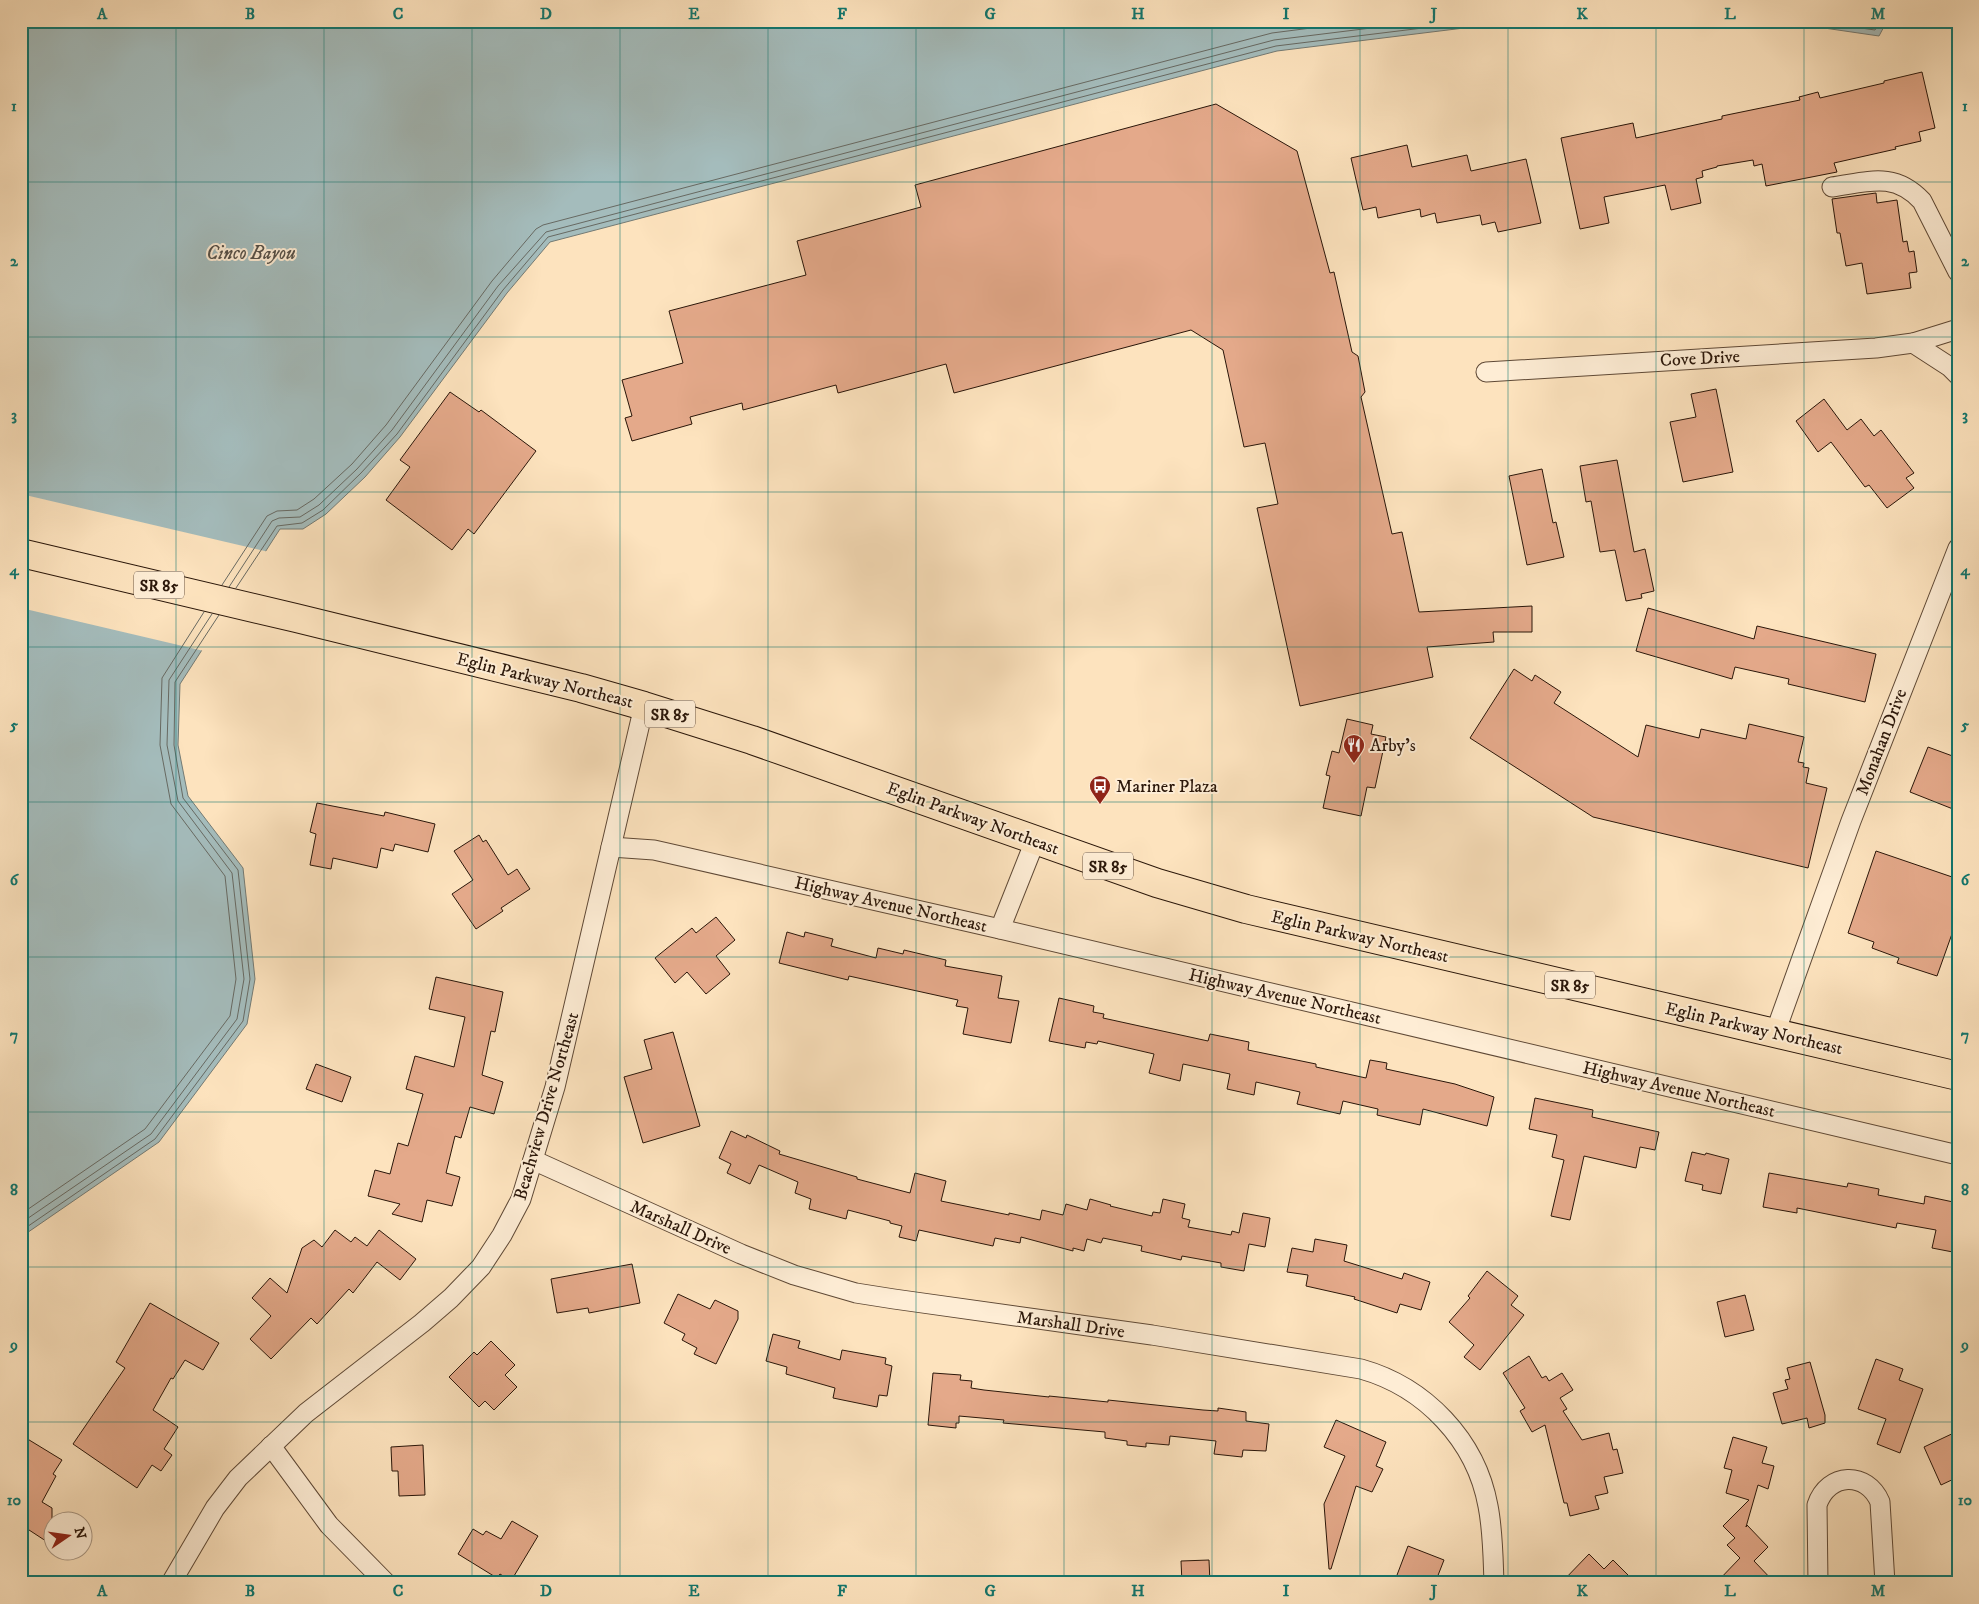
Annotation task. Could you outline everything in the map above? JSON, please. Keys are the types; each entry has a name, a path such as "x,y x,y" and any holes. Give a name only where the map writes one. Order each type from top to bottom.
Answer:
{"highway":[{"name":"Eglin Parkway Northeast","path":"21,553 296,618 564,684 644,706 752,740 1157,883 1246,909 1958,1076"}],"street":[{"path":"1832,188 1883,180 1900,184 1914,192 1922,201 1958,272"},
{"name":"Cove Drive","path":"1486,372 1876,348 1913,343 1958,329"},
{"path":"1913,343 1950,367 1958,375"},
{"name":"Monahan Drive","path":"1775,1033 1851,821 1958,548"},
{"name":"Beachview Drive Northeast","path":"171,1583 215,1508 238,1478 306,1413 422,1323 451,1298 481,1267 502,1236 521,1199 555,1087 644,706"},
{"path":"1000,929 1035,841"},
{"name":"Highway Avenue Northeast","path":"611,847 654,850 1000,929 1958,1155"},
{"name":"Marshall Drive","path":"533,1160 741,1254 794,1275 856,1293 894,1300 1152,1335 1362,1369 1380,1374 1411,1391 1432,1408 1444,1419 1467,1450 1481,1479 1488,1505 1494,1583"},
{"path":"271,1446 329,1525 386,1583"},
{"path":"1818,1583 1817,1505 1820,1496 1831,1484 1846,1479 1863,1482 1877,1494 1880,1502 1885,1583"}],"water":[{"name":"Cinco Bayou","path":"21,21 1521,21 1277,51 550,242 507,293 400,437 365,477 326,514 303,529 280,529 180,684 178,745 188,796 243,868 255,979 247,1024 159,1142 21,1237"},
{"path":"1776,21 1887,21 1879,36"}],"pier":[{"path":"21,494 269,552 204,651 21,608"}],"building":[{"path":"1922,72 1935,128 1919,132 1921,141 1895,147 1896,149 1834,163 1837,172 1766,186 1762,164 1754,166 1753,160 1717,166 1702,171 1703,177 1696,179 1701,203 1671,210 1665,185 1604,197 1609,223 1580,229 1561,138 1633,123 1636,138 1722,119 1722,116 1800,100 1799,97 1818,92 1820,98"},
{"path":"1216,104 1297,151 1330,273 1334,272 1352,352 1358,356 1365,392 1361,397 1392,534 1402,532 1419,612 1532,606 1532,632 1493,632 1494,642 1427,647 1433,677 1300,706 1257,508 1278,504 1265,443 1244,447 1223,350 1191,330 954,393 946,364 838,393 836,385 743,410 742,403 690,417 692,424 632,441 625,418 632,416 622,380 683,363 669,311 806,275 797,241 921,207 915,185"},
{"path":"1407,145 1412,167 1467,155 1471,171 1526,159 1541,223 1498,232 1495,222 1482,225 1480,215 1437,223 1435,213 1421,217 1420,209 1378,218 1376,207 1363,210 1351,158"},
{"path":"1876,193 1877,203 1897,200 1903,242 1907,241 1909,252 1914,251 1917,272 1909,273 1911,288 1867,294 1862,263 1846,266 1840,233 1837,233 1832,199"},
{"path":"1716,389 1733,472 1683,482 1670,422 1696,417 1691,394"},
{"path":"450,392 479,412 481,410 536,451 474,534 468,529 452,550 386,500 410,467 400,460"},
{"path":"1824,399 1847,430 1861,419 1874,436 1881,430 1914,473 1906,478 1914,488 1887,508 1869,485 1865,487 1831,442 1818,452 1796,421"},
{"path":"1617,460 1634,552 1645,549 1654,591 1641,594 1642,598 1626,601 1615,550 1600,552 1591,501 1586,502 1580,466"},
{"path":"1542,469 1553,523 1556,522 1564,557 1527,565 1509,476"},
{"path":"1648,608 1754,639 1757,626 1876,654 1865,702 1788,684 1789,679 1735,667 1732,679 1636,651"},
{"path":"1514,669 1532,681 1535,675 1561,692 1554,703 1638,757 1646,725 1699,738 1701,729 1746,739 1749,724 1804,737 1798,762 1804,763 1803,767 1809,768 1806,783 1827,788 1808,868 1593,817 1470,738"},
{"name":"Arby's","path":"1347,719 1373,725 1371,734 1386,737 1375,788 1367,787 1361,816 1323,808 1330,776 1326,775 1332,751 1339,753"},
{"path":"1928,747 1958,758 1958,811 1910,792"},
{"path":"317,803 384,816 385,812 435,824 428,852 395,844 393,851 381,848 377,868 333,858 331,869 310,865 316,834 310,832"},
{"path":"479,835 483,842 486,840 508,875 517,869 530,889 501,908 503,911 476,929 452,894 473,880 454,851"},
{"path":"1876,851 1958,879 1958,933 1953,931 1937,976 1897,963 1899,958 1872,948 1874,942 1848,933"},
{"path":"716,917 735,940 716,956 730,974 706,994 687,972 675,983 655,958 692,928 696,933"},
{"path":"787,932 804,937 805,932 833,939 831,946 876,958 878,948 903,954 904,950 946,960 945,966 1002,976 998,998 1019,1001 1011,1043 963,1034 968,1008 956,1006 958,1000 849,976 848,980 779,963"},
{"path":"436,977 503,992 495,1032 491,1031 482,1075 503,1082 494,1114 470,1107 461,1138 455,1136 446,1173 460,1177 452,1206 427,1200 422,1222 392,1214 400,1204 368,1196 375,1170 390,1174 398,1143 408,1146 423,1094 406,1089 415,1056 454,1067 465,1017 429,1009"},
{"path":"1059,998 1094,1006 1093,1012 1104,1014 1103,1018 1208,1041 1210,1034 1249,1042 1248,1050 1316,1064 1316,1067 1366,1078 1370,1060 1387,1063 1386,1069 1455,1084 1494,1097 1487,1126 1423,1109 1420,1125 1377,1115 1378,1109 1343,1101 1340,1114 1297,1104 1300,1092 1256,1082 1254,1095 1227,1089 1230,1074 1183,1064 1180,1081 1149,1073 1154,1054 1098,1041 1097,1044 1086,1042 1085,1048 1049,1041"},
{"path":"673,1032 700,1126 643,1143 624,1077 652,1069 644,1040"},
{"path":"316,1064 351,1077 342,1102 306,1089"},
{"path":"1535,1098 1593,1110 1592,1117 1659,1132 1655,1150 1640,1147 1636,1168 1584,1156 1570,1220 1551,1216 1564,1160 1552,1157 1557,1135 1529,1129"},
{"path":"731,1131 746,1138 747,1135 780,1151 779,1154 857,1177 857,1179 910,1193 915,1173 946,1181 941,1201 1009,1215 1009,1213 1040,1220 1042,1210 1063,1215 1066,1204 1087,1210 1090,1199 1152,1216 1153,1212 1160,1213 1163,1199 1185,1204 1182,1218 1190,1220 1188,1227 1231,1235 1232,1231 1239,1233 1243,1213 1270,1218 1265,1247 1249,1244 1244,1271 1221,1267 1221,1263 1182,1256 1181,1260 1141,1251 1142,1246 1103,1238 1101,1243 1087,1239 1084,1251 1073,1248 1073,1251 1021,1237 1020,1243 995,1238 993,1246 919,1230 916,1241 899,1237 902,1226 890,1223 890,1221 848,1210 846,1219 809,1209 811,1199 795,1193 798,1182 759,1165 750,1184 727,1173 731,1164 719,1158"},
{"path":"1692,1152 1705,1155 1706,1153 1729,1159 1721,1194 1702,1190 1703,1185 1685,1181"},
{"path":"1769,1173 1847,1187 1848,1183 1879,1189 1878,1195 1924,1204 1925,1196 1958,1203 1958,1253 1932,1248 1936,1230 1897,1223 1896,1228 1797,1208 1797,1213 1763,1207"},
{"path":"335,1230 351,1242 355,1237 367,1246 379,1230 416,1259 400,1280 377,1262 353,1293 349,1289 317,1324 311,1318 271,1359 250,1339 271,1316 252,1298 270,1278 287,1293 302,1248 314,1240 322,1247"},
{"path":"1315,1239 1347,1245 1344,1261 1402,1279 1404,1273 1430,1282 1421,1310 1400,1304 1397,1313 1354,1299 1355,1297 1306,1286 1308,1275 1287,1272 1292,1248 1313,1252"},
{"path":"632,1264 640,1303 589,1313 588,1308 557,1313 551,1279"},
{"path":"1487,1271 1518,1296 1511,1305 1524,1315 1480,1370 1464,1357 1474,1345 1449,1322 1470,1298 1468,1296"},
{"path":"678,1294 710,1309 715,1300 738,1311 738,1319 716,1364 694,1354 697,1348 682,1340 685,1334 664,1323"},
{"path":"1745,1295 1754,1330 1725,1337 1717,1302"},
{"path":"150,1303 219,1343 203,1370 185,1360 173,1379 171,1378 153,1410 178,1427 164,1449 172,1455 161,1471 152,1465 137,1488 73,1444 125,1368 116,1362"},
{"path":"773,1334 800,1341 798,1348 840,1360 842,1350 886,1358 885,1364 892,1366 887,1396 879,1395 877,1407 833,1398 835,1388 786,1374 787,1367 766,1361"},
{"path":"491,1341 515,1365 505,1375 517,1387 494,1410 485,1401 479,1407 449,1377 474,1352 477,1355"},
{"path":"1529,1356 1542,1378 1546,1376 1549,1381 1562,1373 1573,1390 1560,1398 1567,1409 1563,1411 1582,1440 1609,1433 1613,1450 1617,1449 1623,1473 1604,1477 1608,1493 1595,1496 1599,1509 1570,1516 1567,1503 1564,1503 1545,1425 1532,1432 1520,1411 1525,1408 1503,1373"},
{"path":"1876,1359 1903,1369 1899,1380 1923,1389 1900,1453 1877,1444 1886,1419 1858,1409"},
{"path":"1810,1362 1825,1415 1825,1423 1809,1428 1807,1418 1782,1424 1773,1393 1788,1389 1785,1380 1790,1379 1787,1368"},
{"path":"933,1373 961,1375 960,1380 972,1381 971,1388 984,1390 1203,1410 1218,1411 1218,1408 1246,1412 1246,1421 1269,1424 1266,1451 1243,1450 1242,1457 1214,1454 1216,1441 1170,1436 1169,1445 1146,1443 1146,1447 1127,1445 1127,1441 1105,1438 1105,1432 1003,1423 1004,1420 959,1416 959,1423 956,1423 956,1428 928,1425"},
{"path":"1336,1420 1386,1442 1376,1466 1383,1469 1372,1492 1356,1486 1331,1569 1329,1569 1324,1504 1345,1456 1324,1447"},
{"path":"1958,1431 1958,1477 1941,1485 1924,1447"},
{"path":"21,1435 62,1460 53,1474 56,1476 42,1502 52,1508 52,1512 42,1512 42,1538 26,1528 21,1537"},
{"path":"1733,1437 1767,1447 1762,1463 1774,1466 1768,1489 1758,1485 1746,1527 1747,1525 1768,1547 1754,1561 1775,1583 1716,1583 1740,1558 1727,1545 1735,1538 1723,1526 1749,1500 1726,1493 1732,1470 1724,1468"},
{"path":"423,1445 425,1495 399,1496 398,1471 392,1471 391,1447"},
{"path":"512,1521 538,1536 511,1581 500,1574 497,1578 458,1554 473,1529 483,1535 486,1531 501,1539"},
{"path":"1408,1546 1444,1560 1435,1583 1394,1583"},
{"path":"1589,1554 1604,1569 1613,1560 1636,1583 1561,1583"},
{"path":"1209,1560 1210,1583 1182,1583 1181,1561"}],"place":[{"name":"Arby's","path":"1354,764"},
{"name":"Mariner Plaza","path":"1100,805"}]}
